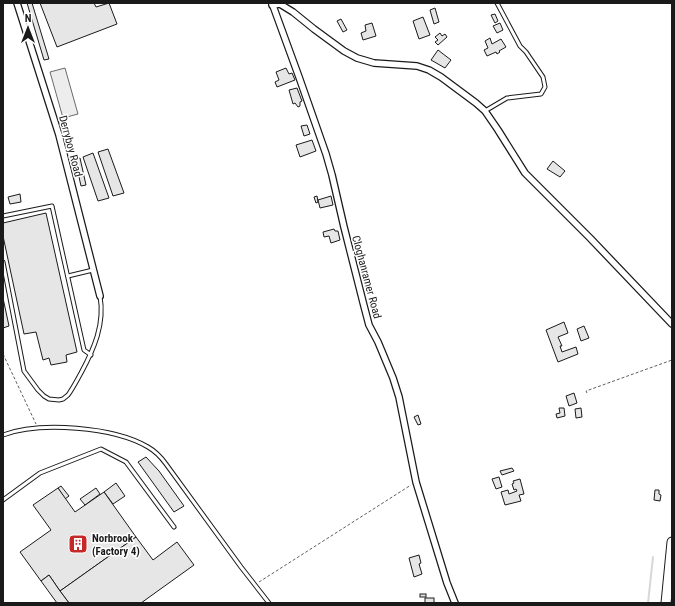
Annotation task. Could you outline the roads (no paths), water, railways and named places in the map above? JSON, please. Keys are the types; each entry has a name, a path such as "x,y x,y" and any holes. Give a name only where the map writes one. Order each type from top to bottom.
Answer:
{"highway":[{"path":"666,603 672,542"}],"street":[{"name":"Derryboy Road","path":"17,3 59,135 100,296"},
{"path":"272,4 280,4 293,12 332,42 357,58 374,63 417,66 430,70 476,103 485,111 525,173 590,238 672,324"},
{"name":"Cloghanramer Road","path":"272,4 326,154 370,325 393,378 399,397 416,482 447,583 455,603"}],"lane":[{"path":"485,111 507,98 541,94 545,87 543,77 526,52 520,46 497,3"},
{"path":"3,216 52,206 84,350 91,355"},
{"path":"3,262 24,371 44,396 54,400 63,399 68,395 91,355 101,313 100,296"},
{"path":"68,276 94,270"},
{"path":"3,435 23,429 36,428 100,431 129,438 148,447 158,454 166,464 270,603"},
{"path":"3,500 40,473 101,449 126,462 174,527"}],"waterway":[{"path":"648,603 653,557"}],"place":[{"name":"Norbrook (Factory 4)","path":"78,544"}]}
